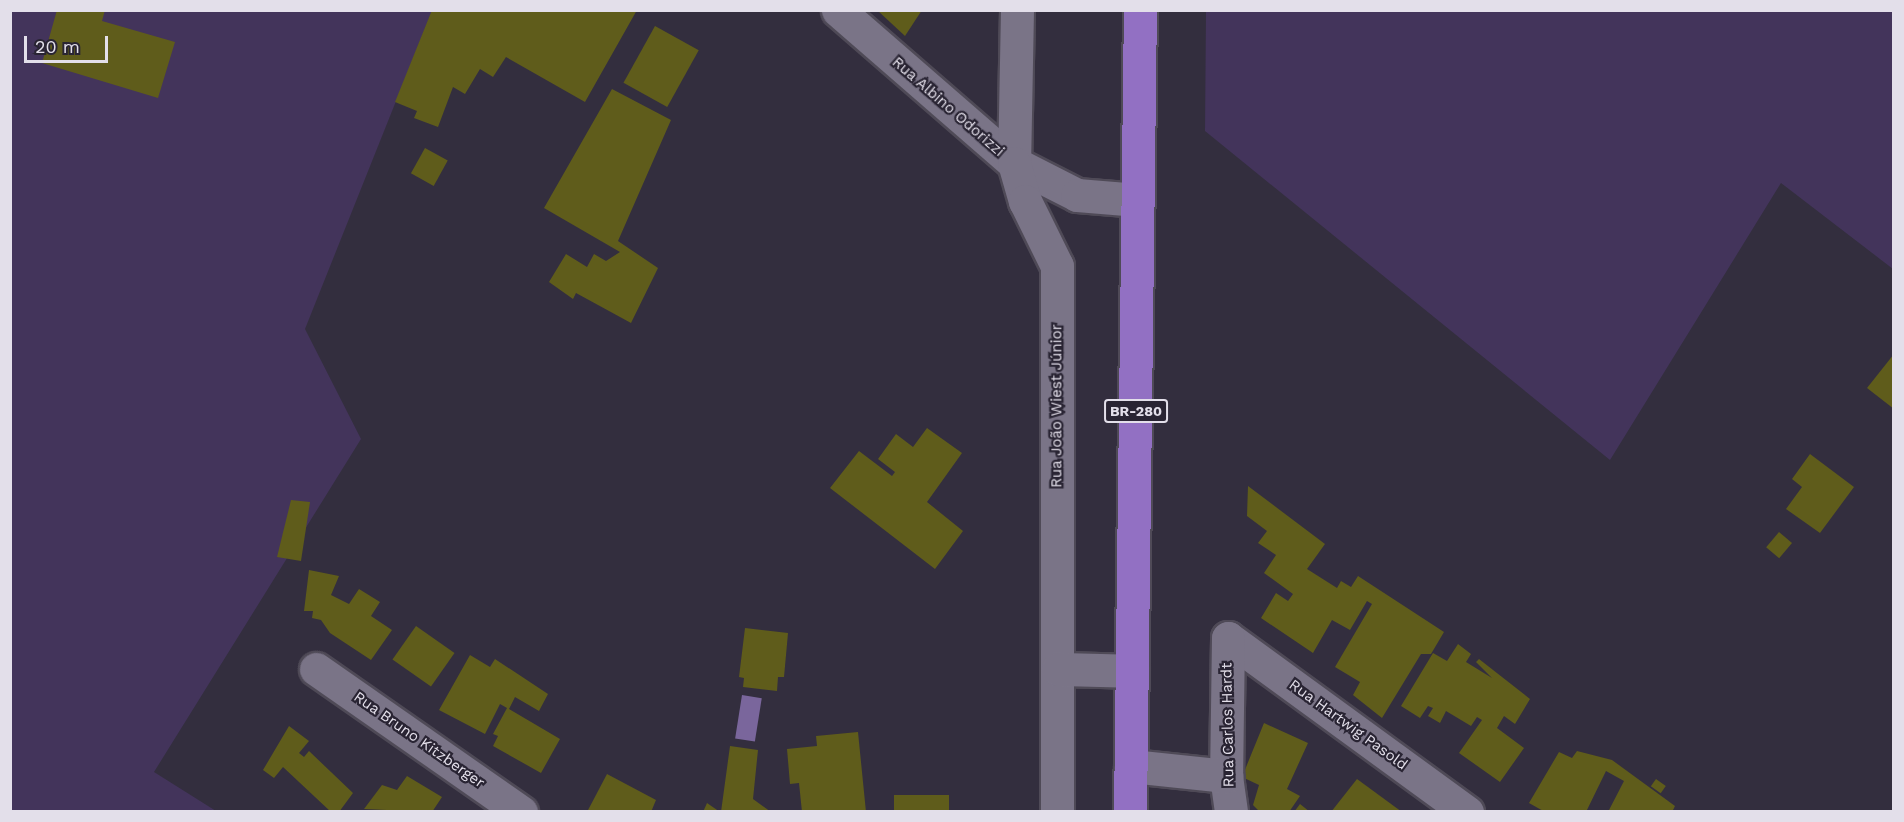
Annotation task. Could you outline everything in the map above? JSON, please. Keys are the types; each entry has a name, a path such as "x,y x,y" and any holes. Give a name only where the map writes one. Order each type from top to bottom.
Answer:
{"highway":[{"name":"BR-280","path":"1130,812 1140,10"}],"street":[{"name":"Rua Albino Odorizzi","path":"838,10 1014,164 1077,195 1138,200"},
{"name":"Rua João Wiest Júnior","path":"1017,10 1014,164 1025,201 1057,266 1057,812"},
{"name":"Rua Carlos Hardt","path":"1228,638 1226,776 1232,812"},
{"name":"Rua Hartwig Pasold","path":"1228,638 1467,812"},
{"name":"Rua Bruno Kitzberger","path":"316,669 521,812"},
{"path":"1058,669 1132,671"},
{"path":"1131,766 1226,776"}],"shaded area":[{"path":"10,11 432,11 305,329 361,439 154,772 216,811 11,811"},
{"path":"1206,11 1893,11 1893,269 1781,183 1610,460 1205,131"},
{"path":"742,695 762,698 755,742 735,738"}],"building":[{"path":"57,10 105,10 102,21 175,42 158,98 42,63"},
{"path":"432,10 637,10 585,102 506,57 493,77 480,69 465,94 453,87 438,127 414,118 417,111 395,102"},
{"path":"877,10 922,10 905,36"},
{"path":"655,26 699,50 667,107 623,83"},
{"path":"612,89 671,120 618,241 658,268 631,323 576,293 573,299 549,282 566,254 587,267 594,254 606,261 620,252 544,208"},
{"path":"425,148 448,161 434,186 411,173"},
{"path":"1894,354 1894,409 1867,388"},
{"path":"927,428 962,453 927,502 963,531 935,569 830,488 859,451 892,476 895,472 878,459 896,434 913,447"},
{"path":"1810,454 1854,487 1820,533 1786,509 1802,487 1792,479"},
{"path":"1248,486 1325,544 1307,569 1337,588 1341,581 1351,587 1358,576 1444,632 1431,654 1421,654 1382,718 1353,695 1360,682 1335,667 1372,604 1367,601 1350,630 1332,620 1313,653 1261,618 1276,593 1288,601 1293,594 1264,573 1276,555 1258,543 1267,531 1247,516"},
{"path":"291,500 310,502 301,561 277,557"},
{"path":"1779,532 1792,543 1779,558 1766,547"},
{"path":"309,570 339,576 331,595 349,604 359,589 380,602 371,616 392,630 371,660 330,633 321,620 312,618 313,611 304,611"},
{"path":"416,626 455,653 431,687 392,660"},
{"path":"745,628 788,633 784,677 778,677 777,691 743,687 744,678 739,677"},
{"path":"1458,644 1471,654 1466,662 1492,678 1476,662 1479,659 1530,699 1515,724 1504,716 1497,728 1524,748 1500,782 1459,753 1482,720 1477,717 1471,726 1446,711 1440,723 1428,716 1433,708 1428,706 1420,718 1401,706 1433,653 1447,661"},
{"path":"470,655 490,667 495,659 548,694 539,711 515,697 509,709 560,739 541,773 493,746 498,736 493,734 507,708 500,704 485,734 439,710"},
{"path":"1264,723 1308,743 1287,789 1300,796 1289,812 1260,812 1253,805 1259,785 1242,777"},
{"path":"289,726 309,741 299,753 304,757 309,751 353,793 339,812 331,812 283,767 274,778 263,770"},
{"path":"858,732 866,812 802,812 799,783 790,784 787,749 817,746 816,736"},
{"path":"730,746 758,750 753,799 771,812 721,812"},
{"path":"1577,751 1612,760 1675,806 1672,812 1608,812 1624,781 1606,771 1586,812 1545,812 1529,803 1559,752 1572,758"},
{"path":"607,774 656,800 651,812 587,812"},
{"path":"407,776 442,797 432,812 364,809 382,785 397,790"},
{"path":"1357,779 1402,812 1331,812"},
{"path":"1656,779 1666,786 1661,793 1651,786"},
{"path":"894,795 949,795 949,812 894,812"},
{"path":"707,803 720,812 703,812"},
{"path":"1300,804 1310,812 1294,812"}]}
